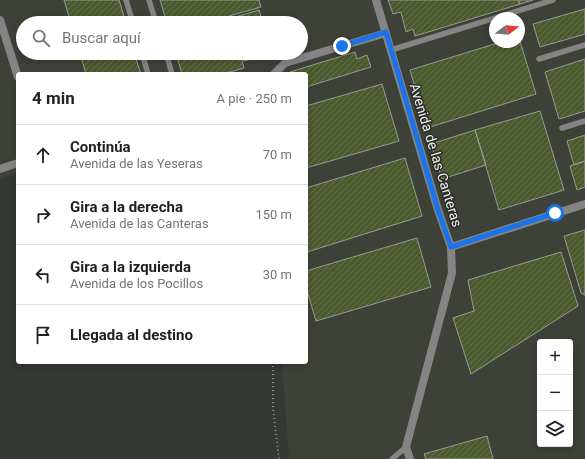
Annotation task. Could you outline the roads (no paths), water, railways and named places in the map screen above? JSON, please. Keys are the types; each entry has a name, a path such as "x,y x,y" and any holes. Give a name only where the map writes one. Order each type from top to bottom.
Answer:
{"street":[{"name":"Avenida de las Canteras","path":"376,0 438,210 451,247 452,273 406,447"},
{"path":"0,20 17,72"},
{"path":"308,56 386,32"},
{"path":"276,72 285,63 295,60"},
{"path":"0,169 16,164"},
{"path":"451,247 585,204"},
{"path":"406,447 410,459"}],"lane":[{"path":"126,0 130,16"},
{"path":"149,0 154,16"},
{"path":"391,50 553,0"},
{"path":"539,58 585,45"},
{"path":"144,60 147,72"},
{"path":"168,60 171,72"},
{"path":"562,128 585,121"},
{"path":"392,459 406,447"}]}
